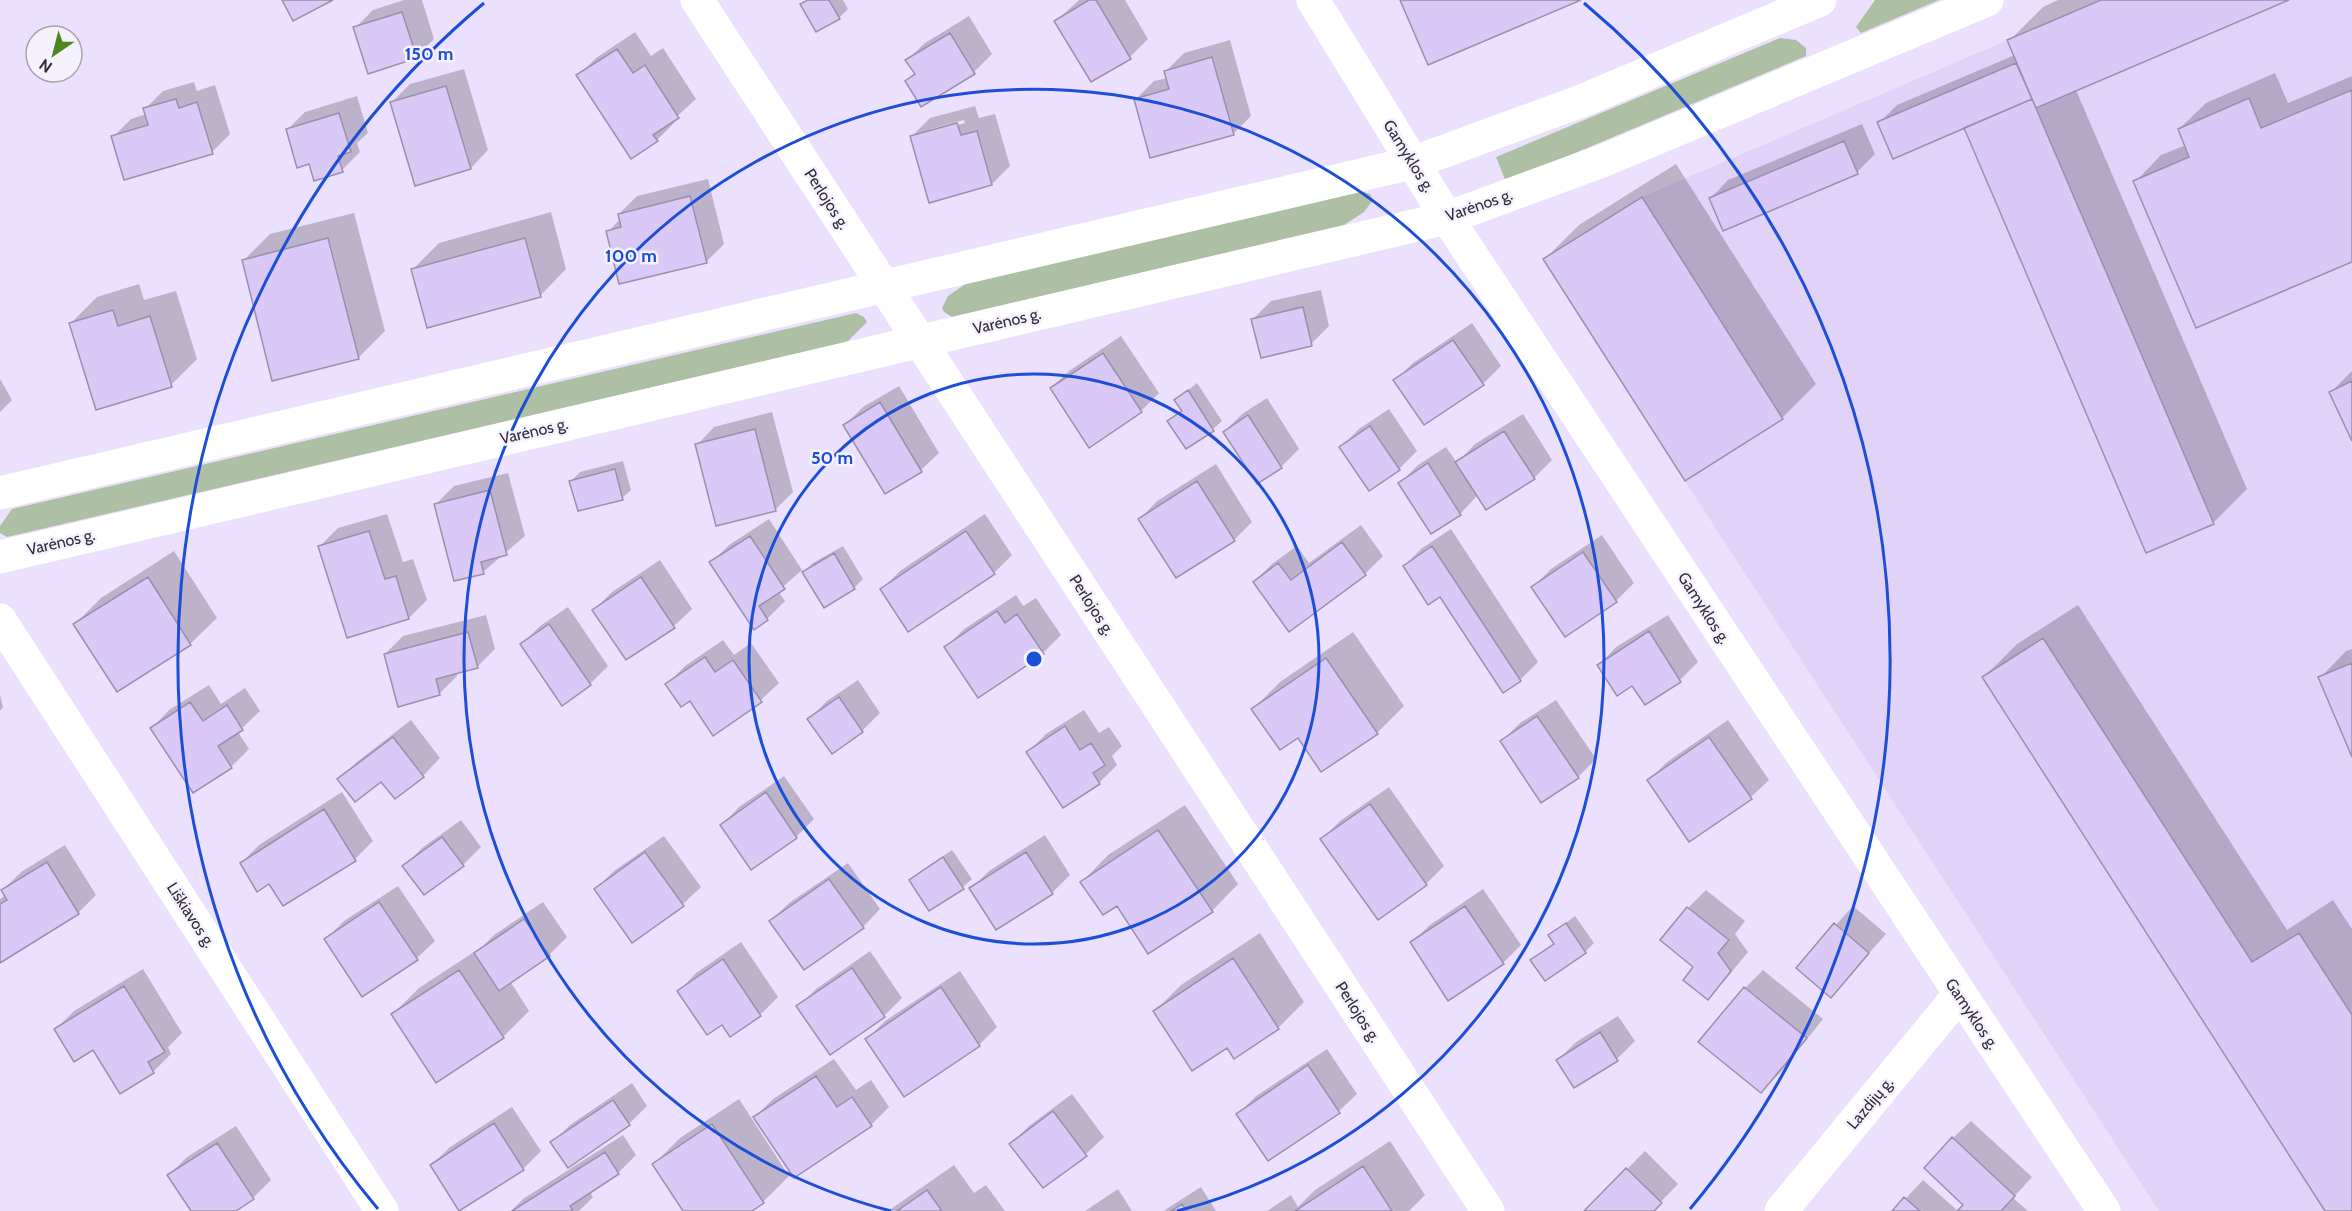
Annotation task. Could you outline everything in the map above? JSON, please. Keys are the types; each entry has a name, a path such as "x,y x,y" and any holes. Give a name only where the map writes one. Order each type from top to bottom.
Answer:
{"street":[{"name":"Perlojos g.","path":"697,0 1488,1211"},
{"name":"Gamyklos g.","path":"1313,0 1447,218 2104,1211"},
{"path":"0,493 1412,163 1584,100 1820,0"},
{"name":"Varėnos g.","path":"0,556 1447,218 1602,161 1987,0"},
{"name":"Liškiavos g.","path":"0,620 382,1211"},
{"name":"Lazdijų g.","path":"1781,1211 1959,995"}],"shaded area":[{"path":"2101,0 2352,0 2352,1211 2159,1211 1543,259 1642,197"}],"green space":[{"path":"1875,0 1939,0 1861,33 1856,27"},
{"path":"1780,38 1796,40 1806,48 1806,56 1506,182 1496,157"},
{"path":"1361,191 1370,194 1373,200 1364,212 1344,225 952,317 942,308 948,296 967,283"},
{"path":"856,313 864,317 867,322 847,342 7,537 0,533 0,526 12,509"}],"building":[{"path":"282,0 333,0 293,21"},
{"path":"808,0 829,0 840,19 816,32 800,4"},
{"path":"1089,0 1096,0 1131,59 1091,82 1054,21"},
{"path":"1400,0 1581,0 1428,65"},
{"path":"2101,0 2289,0 2036,108 2007,40"},
{"path":"402,12 417,58 368,74 353,27"},
{"path":"950,33 975,74 921,107 905,81 915,74 905,60"},
{"path":"617,49 633,73 645,65 679,118 653,135 658,141 631,159 576,75"},
{"path":"1212,57 1234,135 1150,158 1134,99 1169,89 1164,71"},
{"path":"2016,63 2032,99 1893,159 1877,122"},
{"path":"446,86 471,169 415,186 390,102"},
{"path":"2352,90 2352,262 2196,328 2133,181 2189,157 2178,129 2249,98 2261,128"},
{"path":"176,99 179,108 197,102 213,154 124,180 111,136 148,125 143,108"},
{"path":"2032,99 2214,524 2146,553 1964,128"},
{"path":"339,113 351,152 338,156 343,172 314,181 309,164 297,168 286,129"},
{"path":"957,123 961,135 977,131 992,185 929,203 910,136"},
{"path":"1844,141 1858,174 1723,231 1709,198"},
{"path":"690,196 707,263 619,284 606,231 621,227 618,214"},
{"path":"1642,197 1783,419 1685,481 1543,259"},
{"path":"328,238 359,359 272,381 242,260"},
{"path":"525,238 541,297 427,328 411,269"},
{"path":"1303,307 1312,346 1261,358 1251,319"},
{"path":"113,310 118,326 150,316 172,387 96,410 69,323"},
{"path":"1453,340 1484,385 1424,425 1393,380"},
{"path":"1103,353 1142,412 1089,448 1050,388"},
{"path":"2352,381 2352,441 2329,392"},
{"path":"1188,390 1214,431 1186,449 1167,421 1182,411 1174,400"},
{"path":"880,402 922,472 885,494 843,425"},
{"path":"1248,415 1282,468 1257,484 1223,432"},
{"path":"1370,426 1400,470 1369,491 1339,447"},
{"path":"755,429 776,511 716,526 695,444"},
{"path":"1504,431 1535,479 1486,510 1455,462"},
{"path":"1428,463 1461,515 1431,534 1398,483"},
{"path":"615,469 623,500 578,511 569,481"},
{"path":"1197,481 1235,541 1176,578 1138,519"},
{"path":"490,490 507,555 481,562 484,574 454,581 434,504"},
{"path":"369,531 385,579 396,576 409,619 347,638 318,546"},
{"path":"966,531 995,574 908,632 880,589"},
{"path":"750,536 785,589 759,606 768,620 754,630 709,562"},
{"path":"1342,542 1366,575 1289,632 1253,582 1278,563 1291,580"},
{"path":"1432,546 1521,681 1503,693 1440,597 1428,605 1403,566"},
{"path":"1583,552 1617,602 1565,637 1531,587"},
{"path":"834,553 855,589 824,608 802,572"},
{"path":"148,577 191,645 117,692 73,624"},
{"path":"641,577 675,628 626,660 592,610"},
{"path":"997,611 1005,623 1017,614 1044,654 978,698 944,647"},
{"path":"549,624 591,685 562,706 520,644"},
{"path":"1649,631 1681,682 1645,705 1632,686 1617,696 1597,665"},
{"path":"468,632 478,668 436,679 440,695 398,707 384,654"},
{"path":"2043,638 2252,962 2299,933 2352,1015 2352,1211 2325,1211 1982,677"},
{"path":"705,657 715,672 733,660 762,702 713,736 690,701 681,707 665,684"},
{"path":"1326,658 1378,734 1321,772 1298,738 1280,750 1251,709"},
{"path":"2352,663 2352,757 2318,677"},
{"path":"839,697 863,732 832,754 807,719"},
{"path":"190,702 203,721 227,705 243,730 218,746 232,768 193,793 150,728"},
{"path":"1537,716 1579,778 1541,803 1500,741"},
{"path":"1065,726 1080,750 1091,743 1105,765 1093,773 1100,784 1063,808 1026,752"},
{"path":"393,737 424,777 395,799 381,782 355,802 337,779"},
{"path":"1709,737 1752,799 1689,842 1647,780"},
{"path":"766,792 797,838 751,870 720,825"},
{"path":"1370,804 1427,885 1378,920 1320,839"},
{"path":"324,809 356,861 283,906 269,884 257,892 240,863"},
{"path":"1158,830 1213,912 1148,954 1117,906 1103,915 1080,882"},
{"path":"442,837 464,866 424,895 402,866"},
{"path":"645,852 684,906 632,943 594,889"},
{"path":"1026,852 1053,894 996,930 969,888"},
{"path":"943,857 964,889 929,911 909,880"},
{"path":"47,862 79,914 0,963 0,904 7,900 1,890"},
{"path":"829,879 864,928 804,970 769,921"},
{"path":"379,902 418,960 362,997 324,939"},
{"path":"1465,906 1504,964 1448,1001 1410,942"},
{"path":"1687,907 1729,940 1718,953 1731,971 1708,1000 1683,980 1693,967 1660,940"},
{"path":"524,919 550,956 499,991 474,953"},
{"path":"1566,923 1586,953 1545,981 1530,960 1554,944 1548,935"},
{"path":"1834,923 1869,953 1831,998 1796,968"},
{"path":"1233,958 1279,1029 1234,1059 1227,1048 1192,1071 1153,1011"},
{"path":"723,959 761,1016 730,1037 722,1025 707,1035 677,991"},
{"path":"852,968 885,1017 830,1055 796,1006"},
{"path":"459,970 504,1038 436,1083 391,1014"},
{"path":"124,986 165,1052 148,1062 154,1073 120,1094 93,1050 74,1062 54,1029"},
{"path":"941,987 980,1046 904,1097 865,1039"},
{"path":"1744,987 1807,1038 1761,1093 1698,1042"},
{"path":"1600,1032 1618,1061 1574,1088 1556,1060"},
{"path":"1308,1065 1340,1113 1268,1161 1236,1114"},
{"path":"816,1076 837,1107 852,1097 872,1126 794,1178 753,1117"},
{"path":"613,1100 630,1125 568,1168 550,1142"},
{"path":"1053,1111 1087,1156 1043,1188 1009,1144"},
{"path":"494,1123 524,1170 459,1211 430,1165"},
{"path":"712,1124 764,1203 752,1211 683,1211 652,1164"},
{"path":"1952,1137 2015,1196 2001,1211 1957,1211 1963,1205 1924,1168"},
{"path":"217,1143 254,1199 236,1211 191,1211 167,1175"},
{"path":"605,1152 619,1174 570,1206 573,1211 512,1211"},
{"path":"1363,1166 1392,1211 1295,1211"},
{"path":"1626,1168 1662,1203 1654,1211 1584,1211"},
{"path":"927,1190 942,1211 897,1211"},
{"path":"1904,1197 1920,1211 1892,1211"},
{"path":"1182,1204 1187,1211 1171,1211"}]}
